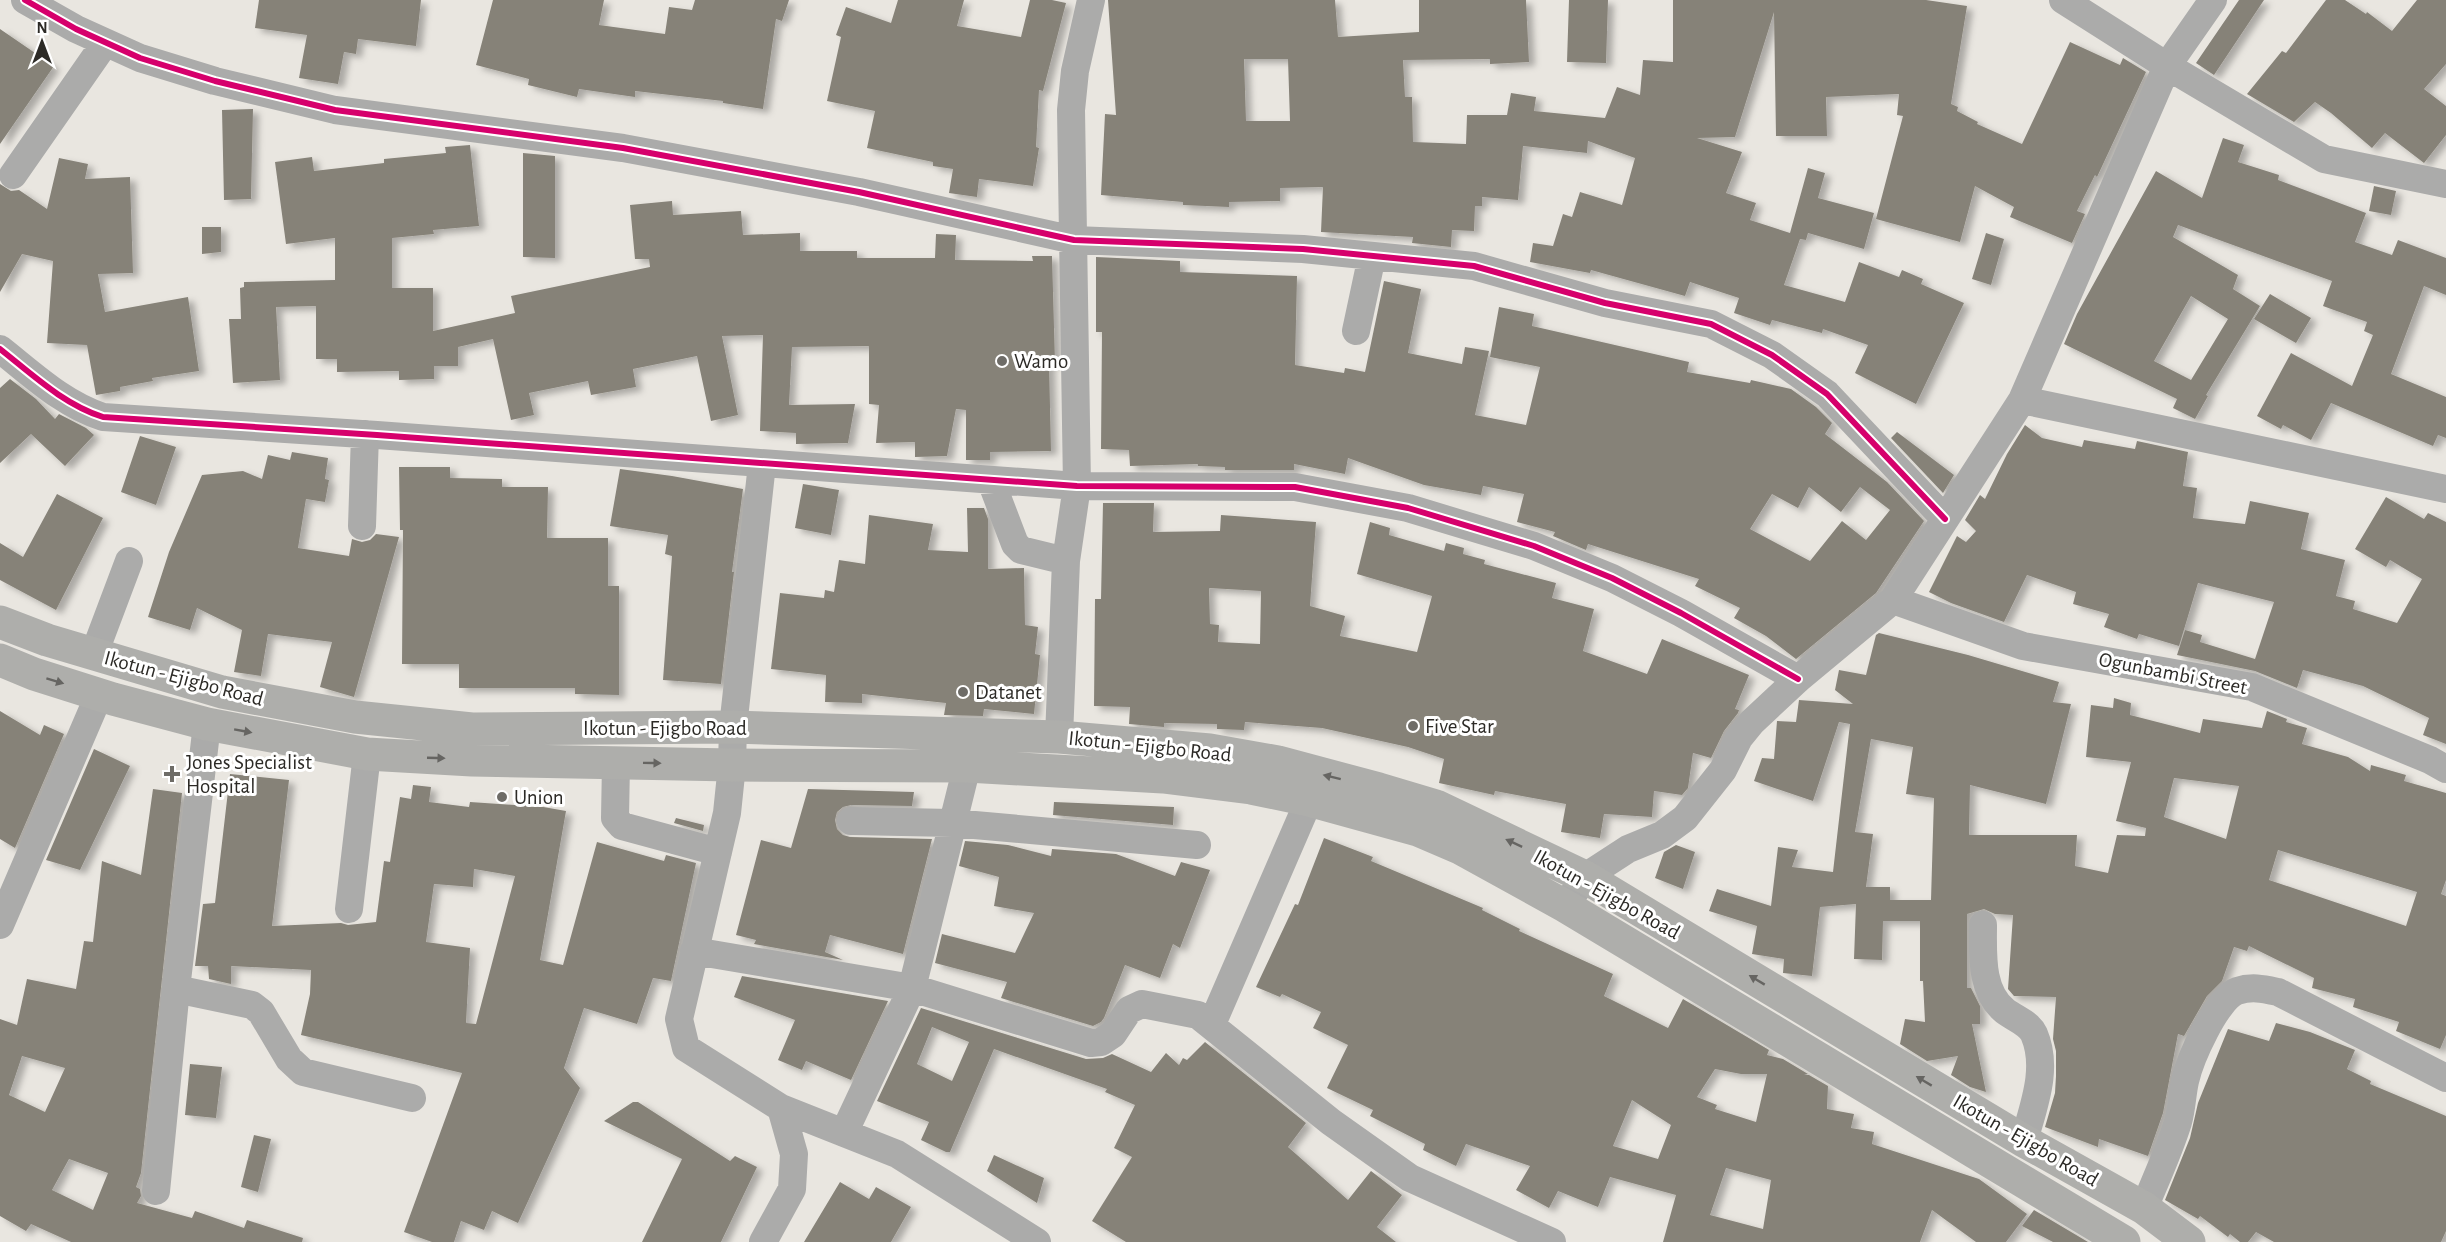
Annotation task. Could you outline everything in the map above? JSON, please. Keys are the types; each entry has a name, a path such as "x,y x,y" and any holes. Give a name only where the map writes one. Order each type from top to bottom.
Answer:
{"main road":[{"name":"Ikotun - Ejigbo Road","path":"0,622 47,640 222,693 355,717 472,729 732,727 1059,737 1209,750 1278,762 1436,806 1585,877 2024,1141 2144,1208 2189,1242"},
{"name":"Ikotun - Ejigbo Road","path":"0,660 34,674 99,695 207,724 367,754 472,760 616,763 967,766 1163,777 1251,788 1309,800 1418,830 1460,848 1565,906 2124,1242"}],"street":[{"path":"25,0 76,30 140,58 214,81 335,110 623,148 859,192 1074,240 1303,249 1474,266 1605,303 1711,324 1772,355 1827,394 1945,519"},
{"path":"1059,737 1066,561 1077,486 1071,110 1075,71 1091,0"},
{"path":"2063,0 2167,66 2324,159 2446,184"},
{"path":"1565,906 1585,877 1628,849 1662,835 1685,818 1723,771 1739,738 1752,722 1798,679 1893,600 2022,400 2167,66 2213,0"},
{"path":"13,175 105,43"},
{"path":"1356,331 1372,256"},
{"path":"0,349 62,399 81,410 103,417 1077,486 1295,487 1408,508 1534,546 1612,578 1682,613 1798,679"},
{"path":"2022,400 2446,489"},
{"path":"362,526 366,434"},
{"path":"762,464 732,727 728,813 680,1019 686,1048 781,1108 897,1154 1037,1242"},
{"path":"992,481 1015,544 1021,550 1066,561"},
{"path":"94,654 129,561"},
{"name":"Ogunbambi Street","path":"1893,600 2024,646 2252,687 2430,760 2446,769"},
{"path":"0,925 99,695"},
{"path":"156,1191 176,989 207,724"},
{"path":"349,909 367,754"},
{"path":"616,763 615,818 622,826 718,852"},
{"path":"844,1133 912,988 967,766"},
{"path":"1212,1024 1309,800"},
{"path":"851,821 952,823 1197,845"},
{"path":"1983,925 1983,965 1992,994 2004,1010 2033,1031 2039,1052 2041,1079 2024,1141"},
{"path":"694,951 912,988 1090,1043 1101,1041 1113,1034 1129,1010 1142,1004 1198,1015 1331,1122 1410,1178 1552,1242"},
{"path":"2144,1208 2180,1118 2185,1079 2200,1039 2217,1011 2235,992 2256,987 2278,992 2446,1078"},
{"path":"176,989 252,1005 261,1012 289,1059 303,1072 411,1098"},
{"path":"763,1242 792,1189 794,1154 781,1108"}],"building":[{"path":"259,0 421,0 416,46 358,39 356,54 344,52 338,84 299,78 307,35 255,28"},
{"path":"493,0 604,0 599,25 665,34 669,7 692,10 695,0 789,0 782,21 776,19 763,109 723,103 723,101 635,91 635,97 579,89 577,97 528,85 529,79 476,65"},
{"path":"898,0 964,0 957,26 1021,37 1030,0 1052,0 1066,3 1043,91 1039,90 1036,147 1039,148 1033,186 979,179 977,197 949,193 953,169 933,166 933,162 867,148 875,111 827,101 841,37 836,35 846,7 891,23"},
{"path":"1108,0 1335,0 1338,37 1419,32 1419,0 1526,0 1529,62 1490,64 1490,59 1403,60 1405,97 1412,97 1413,142 1466,144 1467,115 1507,115 1511,93 1536,97 1534,111 1605,118 1617,87 1640,95 1643,60 1673,62 1673,0 1926,0 1967,6 1951,104 1958,107 1957,111 1978,122 1977,124 2022,144 2070,42 2120,65 2123,58 2146,72 2097,177 2095,175 2077,211 2085,214 2072,243 2010,217 2014,207 1975,186 1960,242 1876,219 1903,116 1897,115 1899,94 1826,97 1827,136 1776,136 1774,12 1735,137 1697,138 1742,152 1726,193 1756,203 1750,220 1790,233 1808,168 1825,173 1818,198 1874,213 1864,249 1808,233 1806,240 1800,239 1784,285 1845,302 1859,262 1899,277 1902,270 1923,279 1921,284 1964,303 1916,404 1855,373 1868,345 1823,329 1822,333 1772,320 1770,325 1734,313 1739,298 1690,282 1685,296 1591,270 1590,273 1530,262 1533,243 1553,246 1563,214 1572,217 1580,192 1622,205 1635,158 1588,141 1587,153 1523,146 1518,200 1482,197 1482,206 1475,206 1474,231 1452,230 1451,247 1412,243 1413,237 1321,232 1323,187 1280,188 1280,201 1229,202 1229,207 1183,205 1183,202 1101,195 1105,114 1116,115","holes":["1244,59 1288,59 1290,121 1246,121"]},
{"path":"1569,0 1608,0 1606,63 1567,62"},
{"path":"2239,0 2264,0 2214,75 2196,63"},
{"path":"2326,0 2345,0 2366,14 2367,12 2392,31 2417,0 2446,0 2446,64 2424,89 2446,106 2446,135 2424,163 2385,133 2372,148 2315,102 2294,122 2247,94 2282,51 2286,53"},
{"path":"0,29 54,66 0,144"},
{"path":"253,109 251,199 224,200 222,110"},
{"path":"2223,138 2244,145 2238,162 2279,175 2278,180 2366,213 2355,242 2392,255 2398,240 2446,258 2446,295 2424,286 2391,374 2446,397 2446,438 2438,435 2433,446 2331,403 2311,440 2283,425 2281,429 2257,416 2291,353 2352,386 2373,335 2364,331 2367,322 2323,306 2332,281 2178,225 2173,237 2238,275 2233,289 2260,306 2206,395 2208,396 2195,419 2173,408 2177,399 2064,344 2077,314 2156,171 2202,198","holes":["2191,296 2228,319 2191,380 2154,361"]},
{"path":"470,145 479,226 433,230 434,234 392,238 392,288 433,288 433,331 515,313 511,296 650,267 649,259 635,259 630,205 672,201 673,215 741,211 743,235 800,233 800,251 857,251 857,258 935,258 936,234 956,235 955,260 1033,261 1032,256 1052,256 1055,363 1049,363 1051,451 990,452 990,460 966,460 966,410 956,409 947,456 915,457 915,442 876,443 879,405 869,404 869,346 792,347 789,405 855,404 848,443 796,444 796,433 760,431 763,335 722,336 738,415 711,421 697,356 633,369 636,387 591,395 588,381 529,393 534,415 511,420 493,339 458,347 458,366 434,366 434,379 399,380 399,371 337,372 337,359 316,359 316,306 276,307 280,380 233,383 229,319 241,319 240,288 244,287 244,282 335,280 335,238 286,244 275,162 312,157 314,171 384,163 384,159 446,153 445,147"},
{"path":"523,153 555,156 555,258 523,257"},
{"path":"59,158 88,164 85,179 130,177 133,273 98,274 105,312 188,297 199,371 152,378 153,381 120,387 120,391 96,395 87,345 47,343 53,261 22,254 0,292 0,184 11,191 19,190 47,209"},
{"path":"2374,186 2396,191 2391,215 2369,211"},
{"path":"202,227 221,227 221,252 202,254"},
{"path":"1986,233 2004,239 1991,285 1972,279"},
{"path":"1096,257 1180,261 1180,272 1297,276 1295,365 1344,373 1345,368 1365,372 1384,281 1421,289 1408,353 1462,364 1465,347 1489,351 1475,415 1526,425 1540,367 1490,357 1499,307 1534,314 1532,326 1689,362 1687,372 1750,383 1751,380 1791,389 1816,407 1832,423 1825,434 1887,482 1924,521 1876,593 1796,659 1766,636 1734,618 1740,608 1695,586 1699,579 1588,544 1586,550 1553,536 1555,532 1517,522 1524,494 1483,486 1481,495 1424,485 1348,458 1345,474 1294,464 1294,470 1225,470 1225,467 1198,466 1198,464 1130,466 1129,450 1101,449 1102,332 1096,332","holes":["1809,487 1841,512 1860,487 1890,510 1866,540 1842,521 1810,561 1750,529 1772,494 1798,508"]},
{"path":"2270,294 2311,318 2296,343 2254,319"},
{"path":"10,379 36,399 55,419 59,414 86,428 94,435 65,466 31,434 0,463 0,388"},
{"path":"2025,425 2042,438 2082,447 2084,440 2135,449 2137,441 2188,452 2183,486 2197,488 2193,518 2245,524 2250,501 2309,513 2301,549 2345,560 2336,596 2355,601 2353,609 2397,623 2422,579 2390,560 2386,567 2355,549 2386,497 2424,519 2428,513 2446,522 2446,744 2423,735 2429,718 2363,686 2303,670 2297,688 2255,671 2177,655 2185,630 2202,635 2200,642 2255,659 2274,602 2198,583 2179,646 2139,634 2137,639 2104,627 2109,614 2073,604 2076,592 2027,575 2004,622 1951,603 1929,592 1957,536 1966,542 1976,531 1965,520 1980,495 1985,499 2007,454"},
{"path":"1897,432 1954,475 1943,493 1891,438"},
{"path":"140,436 176,447 156,505 121,492"},
{"path":"292,452 328,458 325,479 329,480 325,502 306,499 298,548 349,556 352,539 362,542 370,540 376,534 399,537 354,697 320,687 332,642 268,634 261,676 234,672 242,630 197,608 190,630 148,617 169,552 202,475 243,471 262,479 268,455 290,460"},
{"path":"399,467 450,467 450,478 502,479 502,487 548,487 547,538 608,538 608,586 619,586 619,695 575,694 575,688 459,688 459,664 402,664 403,530 400,530"},
{"path":"620,469 743,489 721,684 663,680 672,556 665,554 668,535 610,526"},
{"path":"803,484 839,490 831,535 795,528"},
{"path":"57,494 103,518 56,610 0,580 0,543 23,557"},
{"path":"1103,503 1154,503 1153,532 1220,531 1221,515 1316,522 1310,606 1345,616 1340,636 1417,652 1432,596 1357,574 1370,522 1390,528 1389,535 1444,551 1446,543 1464,548 1463,554 1485,560 1484,564 1556,583 1552,598 1594,609 1583,651 1647,674 1662,639 1749,675 1735,709 1739,710 1738,713 1724,731 1711,758 1693,753 1688,788 1682,795 1654,791 1652,817 1604,814 1600,838 1561,832 1566,804 1495,791 1494,795 1439,783 1444,759 1408,747 1322,728 1245,722 1244,730 1217,729 1217,724 1164,723 1164,727 1129,724 1130,707 1094,706 1095,599 1101,599","holes":["1209,588 1261,591 1260,644 1218,642 1219,625 1210,624"]},
{"path":"967,508 984,508 988,519 988,569 1024,568 1025,625 1038,627 1035,654 1040,655 1034,714 984,709 983,716 944,715 946,703 862,694 862,703 825,702 826,675 771,669 780,593 824,598 825,590 834,592 839,560 865,564 869,515 933,524 928,550 968,552"},
{"path":"1879,633 1968,655 2059,682 2053,702 2071,704 2046,804 1970,785 1969,835 2077,835 2075,866 2108,873 2117,835 2145,836 2146,828 2116,821 2131,762 2086,757 2091,705 2113,708 2114,698 2131,703 2130,715 2200,733 2203,719 2262,728 2267,711 2287,719 2286,722 2307,728 2302,744 2348,757 2370,771 2371,765 2406,775 2404,781 2446,793 2446,880 2441,894 2446,896 2446,1035 2440,1049 2396,1031 2399,1022 2353,1007 2355,999 2312,988 2314,978 2249,946 2247,951 2234,947 2222,981 2207,996 2184,1036 2178,1034 2163,1113 2148,1156 2099,1139 2098,1147 2045,1127 2055,1093 2056,1051 2053,1039 2056,997 2014,996 2008,989 2013,915 1995,914 1984,909 1967,914 1967,988 1971,988 1980,1006 1980,1024 1972,1024 1986,1092 1970,1087 1951,1075 1958,1056 1927,1061 1900,1044 1905,1019 1925,1022 1923,981 1920,981 1920,921 1883,921 1882,960 1854,959 1856,904 1820,907 1812,976 1783,973 1784,959 1752,954 1757,926 1709,911 1717,889 1771,906 1778,847 1798,850 1792,867 1833,872 1850,724 1839,722 1813,801 1754,781 1762,758 1774,759 1777,721 1796,722 1799,700 1853,704 1835,690 1839,670 1866,675 1876,635","holes":["1871,739 1913,747 1906,794 1934,798 1931,900 1890,900 1890,887 1866,887 1873,834 1855,832","2174,778 2239,786 2226,839 2164,817","2278,850 2417,892 2406,926 2269,880"]},
{"path":"0,711 40,735 44,725 64,734 15,848 0,839"},
{"path":"94,749 130,766 80,870 46,860"},
{"path":"230,774 289,780 272,926 341,923 348,925 376,922 384,861 390,862 400,797 411,799 413,785 431,787 429,802 469,807 470,802 515,805 515,802 566,811 540,960 563,965 597,842 664,861 666,855 696,863 671,981 653,978 637,1024 584,1008 564,1068 580,1088 518,1223 492,1211 484,1230 461,1221 454,1242 432,1242 404,1232 462,1073 301,1035 310,994 311,970 231,966 231,984 209,979 208,966 195,966 203,904 215,903","holes":["474,869 515,876 476,1024 466,1023 470,948 426,942 434,884 473,887"]},
{"path":"153,789 182,793 141,1173 136,1187 140,1189 141,1196 137,1203 192,1218 195,1211 244,1228 247,1220 303,1238 302,1242 71,1242 31,1224 26,1231 0,1216 0,1019 17,1025 27,979 76,989 84,941 93,942 102,861 141,875","holes":["22,1056 65,1068 45,1112 9,1095","69,1159 108,1173 93,1210 52,1190"]},
{"path":"808,789 914,792 912,806 851,805 837,812 835,820 837,829 843,835 850,837 932,839 903,954 830,935 825,952 843,960 754,944 756,940 736,935 761,840 791,848"},
{"path":"1054,802 1174,807 1173,825 1053,815"},
{"path":"676,818 704,825 703,831 674,823"},
{"path":"1324,838 1373,857 1371,861 1483,908 1482,910 1520,929 1519,931 1613,974 1604,996 1668,1028 1683,999 1769,1050 1767,1055 1783,1059 1808,1074 1804,1075 1809,1075 1828,1086 1827,1109 1854,1114 1851,1128 1874,1132 1872,1144 1979,1179 2027,1214 2006,1242 1976,1242 1932,1210 1920,1242 1663,1242 1676,1195 1610,1177 1598,1207 1558,1191 1549,1208 1516,1190 1530,1166 1466,1144 1456,1166 1423,1150 1425,1144 1370,1116 1373,1110 1327,1088 1348,1045 1313,1028 1321,1012 1282,994 1280,997 1256,987 1295,904 1298,905","holes":["1715,1069 1741,1074 1767,1074 1756,1122 1715,1109 1717,1105 1697,1097","1632,1100 1671,1125 1658,1159 1613,1146","1726,1168 1771,1180 1763,1229 1710,1215"]},
{"path":"965,841 1008,845 1051,856 1052,849 1116,854 1175,876 1181,862 1210,870 1180,948 1173,944 1160,978 1125,965 1104,1018 1093,1026 1001,998 1007,982 935,963 942,934 1015,953 1034,913 994,906 999,877 959,866"},
{"path":"1676,845 1695,852 1683,889 1655,878 1664,852"},
{"path":"742,976 888,1001 851,1080 806,1061 802,1070 778,1060 795,1020 734,997"},
{"path":"921,1008 1086,1059 1103,1058 1112,1054 1151,1072 1166,1053 1179,1065 1183,1058 1187,1060 1205,1042 1306,1123 1288,1147 1348,1200 1371,1171 1402,1195 1377,1227 1396,1242 1126,1242 1092,1221 1132,1157 1114,1148 1135,1105 1105,1092 1107,1089 994,1049 950,1152 921,1140 929,1122 877,1101","holes":["932,1027 969,1042 952,1081 917,1064"]},
{"path":"2276,1023 2310,1032 2355,1050 2347,1069 2371,1081 2370,1084 2446,1116 2446,1231 2441,1242 2274,1242 2256,1232 2248,1242 2240,1242 2230,1234 2228,1237 2200,1216 2198,1219 2165,1200 2190,1138 2198,1103 2228,1029 2269,1041"},
{"path":"190,1064 222,1067 216,1118 185,1115"},
{"path":"633,1102 638,1102 730,1161 735,1156 757,1167 721,1242 642,1242 682,1159 604,1121"},
{"path":"254,1135 271,1139 258,1192 241,1187"},
{"path":"994,1155 1044,1178 1037,1203 987,1171"},
{"path":"840,1182 869,1199 876,1187 911,1207 891,1242 804,1242"},
{"path":"2034,1210 2088,1242 2053,1242 2022,1226"}],"cycle path":[{"path":"25,0 76,29 140,58 215,81 335,110 623,148 859,192 1074,240 1303,249 1474,266 1605,303 1711,324 1772,355 1827,394 1945,519"},
{"path":"0,349 62,397 103,417 1077,486 1295,487 1408,508 1534,546 1612,578 1681,613 1798,679"}],"place":[{"name":"Wamo","path":"1002,361"},
{"name":"Datanet","path":"963,692"},
{"name":"Five Star","path":"1413,726"},
{"name":"Jones Specialist Hospital","path":"172,774"},
{"name":"Union","path":"502,797"}]}
